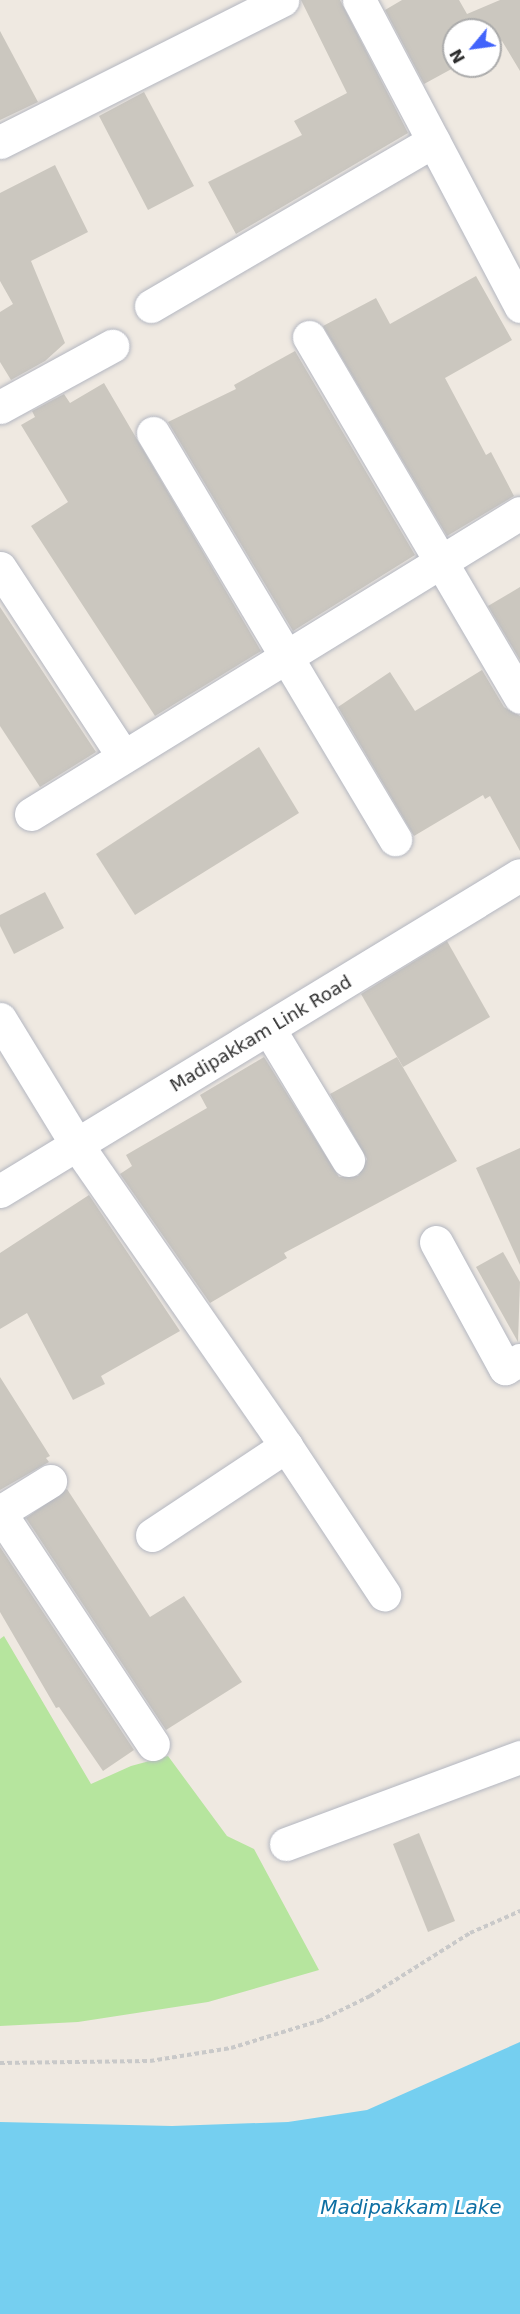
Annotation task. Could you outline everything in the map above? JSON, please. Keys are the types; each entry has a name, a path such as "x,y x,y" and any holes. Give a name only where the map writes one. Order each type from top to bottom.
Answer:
{"street":[{"path":"0,142 282,0"},
{"path":"359,0 520,306"},
{"path":"151,306 433,141"},
{"path":"309,337 520,697"},
{"path":"0,407 112,346"},
{"path":"153,432 395,839"},
{"path":"31,814 520,513"},
{"path":"0,567 123,756"},
{"name":"Madipakkam Link Road","path":"0,1191 520,875"},
{"path":"0,1019 78,1144 286,1446 384,1594"},
{"path":"269,1029 348,1160"},
{"path":"436,1242 505,1368 520,1360"},
{"path":"152,1535 286,1446"},
{"path":"50,1481 0,1512 153,1744"},
{"path":"286,1844 520,1757"}],"path":[{"path":"0,2063 150,2061 231,2048 319,2021 370,1996 470,1933 520,1911"}],"green space":[{"path":"4,1636 91,1784 131,1766 168,1756 227,1836 254,1849 319,1970 208,2002 78,2022 0,2026 0,1639"}],"water":[{"name":"Madipakkam Lake","path":"520,2042 520,2314 0,2314 0,2122 172,2126 288,2122 367,2110"}],"building":[{"path":"301,0 340,0 408,133 236,234 208,182 302,135 294,121 347,93"},
{"path":"402,0 459,0 467,14 500,0 520,0 520,71 502,41 502,18 442,18 442,74 424,84 385,10"},
{"path":"0,31 38,102 0,120"},
{"path":"144,92 194,186 148,210 99,116"},
{"path":"55,165 88,232 31,261 65,343 45,361 11,380 0,362 0,312 13,304 0,281 0,193"},
{"path":"476,276 512,340 445,378 486,455 491,452 514,496 447,536 323,326 376,298 390,324"},
{"path":"295,351 415,555 293,631 168,422 236,389 234,385"},
{"path":"104,383 261,651 155,716 31,526 68,502 21,425 35,417 32,411 64,394 70,403"},
{"path":"520,587 520,660 488,606"},
{"path":"0,607 96,752 40,787 0,726"},
{"path":"482,670 504,707 520,716 520,851 490,796 485,799 483,795 414,836 338,707 390,672 415,711"},
{"path":"259,747 299,813 135,915 96,854"},
{"path":"45,892 64,928 14,954 0,926 0,915"},
{"path":"447,941 490,1017 403,1067 361,994"},
{"path":"264,1057 339,1177 358,1176 367,1159 330,1094 397,1057 457,1161 284,1253 287,1258 210,1303 120,1174 132,1166 126,1155 207,1108 200,1095"},
{"path":"520,1148 520,1265 476,1168"},
{"path":"89,1195 180,1331 101,1376 105,1384 73,1400 27,1313 0,1329 0,1253"},
{"path":"503,1252 520,1282 518,1342 476,1267"},
{"path":"0,1377 50,1456 46,1458 49,1462 0,1490"},
{"path":"67,1489 150,1617 184,1596 242,1682 166,1730 26,1518"},
{"path":"0,1547 134,1750 103,1771 59,1707 56,1708 0,1612"},
{"path":"419,1833 455,1921 428,1932 393,1844"}]}
